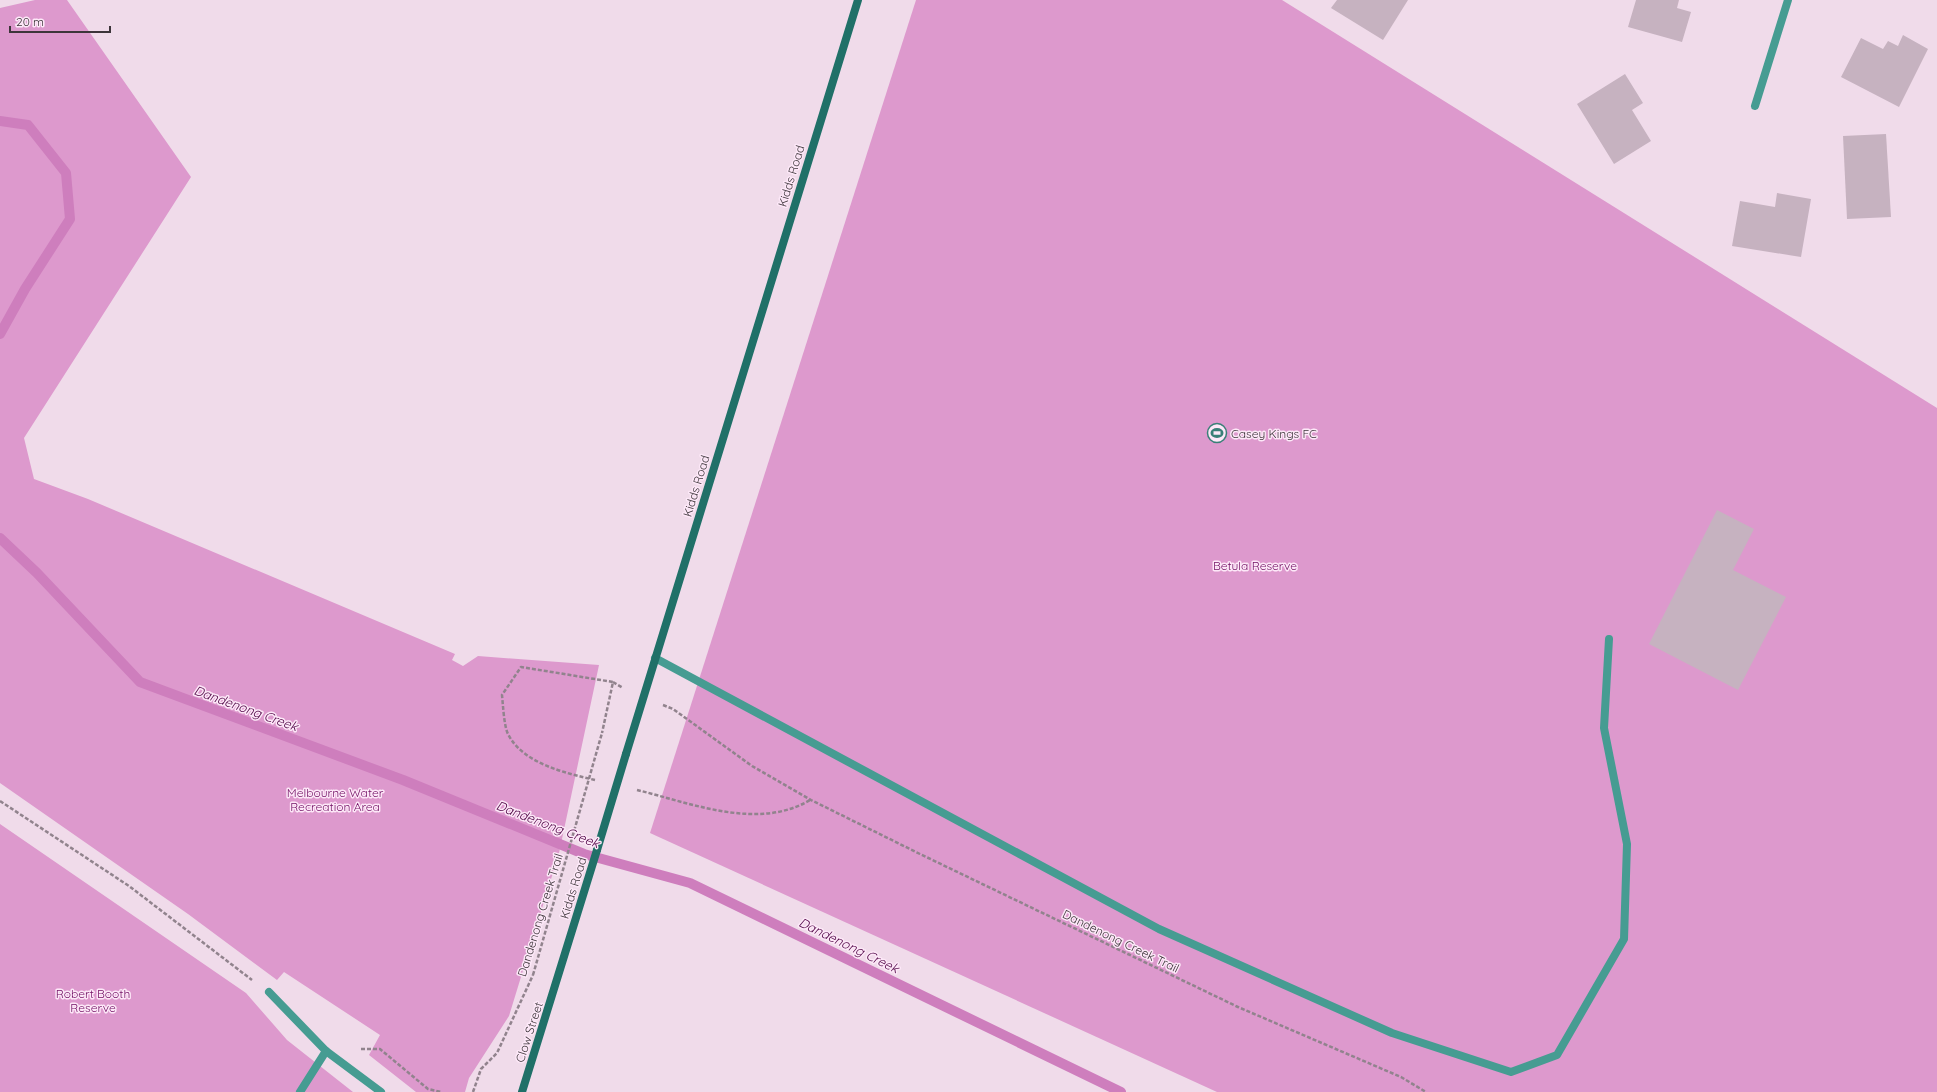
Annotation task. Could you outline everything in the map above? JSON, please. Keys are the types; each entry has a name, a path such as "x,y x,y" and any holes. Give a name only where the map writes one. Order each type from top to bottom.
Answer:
{"main road":[{"name":"Kidds Road","path":"558,980 655,658 858,0"},
{"name":"Clow Street","path":"522,1092 558,980"}],"street":[{"path":"1754,106 1788,0"},
{"path":"655,658 1159,929 1392,1033 1511,1072 1557,1055 1624,939 1627,844 1604,728 1609,639"},
{"path":"269,992 326,1051 381,1092"},
{"path":"300,1092 326,1051"}],"path":[{"name":"Dandenong Creek Trail","path":"643,698 673,709 752,766 811,800 1238,1007 1401,1077 1426,1092"},
{"name":"Dandenong Creek Trail","path":"473,1092 481,1069 497,1052 533,975 602,733"},
{"path":"0,801 129,886 269,992"},
{"path":"326,1051 380,1049 428,1089 442,1092"}],"green space":[{"name":"Melbourne Water Recreation Area","path":"35,0 67,0 191,177 24,438 34,479 88,499 455,654 452,660 463,666 478,656 599,665 559,853 509,1016 469,1078 465,1092 416,1092 369,1055 380,1035 284,972 277,980 188,914 0,783 0,8"},
{"name":"Betula Reserve","path":"916,0 1282,0 1937,408 1937,1092 1217,1092 650,833"},
{"name":"Robert Booth Reserve","path":"0,824 246,993 287,1040 353,1092 0,1092"}],"building":[{"path":"1337,0 1408,0 1383,40 1331,8"},
{"path":"1636,0 1679,0 1677,8 1691,12 1682,42 1628,27"},
{"path":"1903,35 1928,49 1899,107 1841,77 1861,38 1883,49 1888,41 1898,46"},
{"path":"1625,74 1643,103 1632,110 1651,141 1614,164 1577,104"},
{"path":"1886,134 1891,217 1847,219 1843,136"},
{"path":"1777,193 1811,199 1801,257 1732,246 1740,201 1775,207"},
{"path":"1717,510 1754,529 1733,570 1786,597 1738,690 1649,644"}],"waterway":[{"name":"Dandenong Creek","path":"0,121 28,125 66,173 70,219 25,289 0,334"},
{"name":"Dandenong Creek","path":"0,538 37,573 140,682 403,780 584,854 690,883 1121,1092"}],"place":[{"name":"Casey Kings FC","path":"1217,433"}]}
